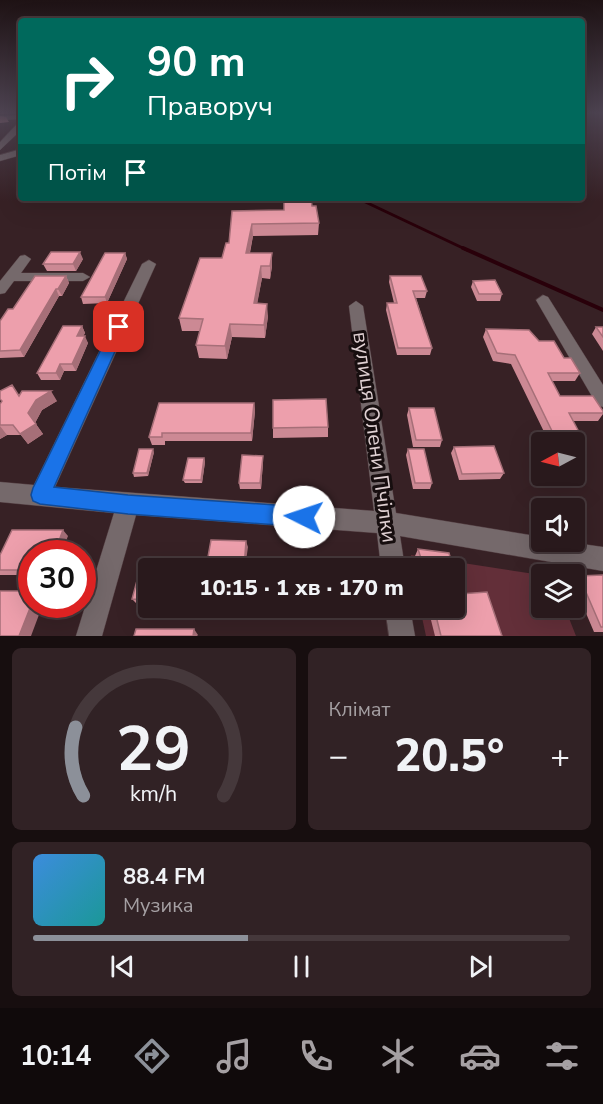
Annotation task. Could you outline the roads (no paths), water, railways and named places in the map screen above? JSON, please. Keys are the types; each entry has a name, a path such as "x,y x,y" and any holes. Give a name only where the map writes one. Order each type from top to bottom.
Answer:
{"street":[{"path":"0,158 18,153"},
{"path":"0,290 25,259"},
{"path":"40,495 148,264"},
{"path":"10,277 83,277"},
{"path":"543,300 603,400"},
{"name":"вулиця Олени Пчілки","path":"356,306 392,558"},
{"path":"0,492 387,523 603,560"},
{"path":"89,636 128,504"},
{"path":"399,618 402,636"}],"waterway":[{"path":"363,201 467,250"},
{"path":"463,248 603,310"}]}
